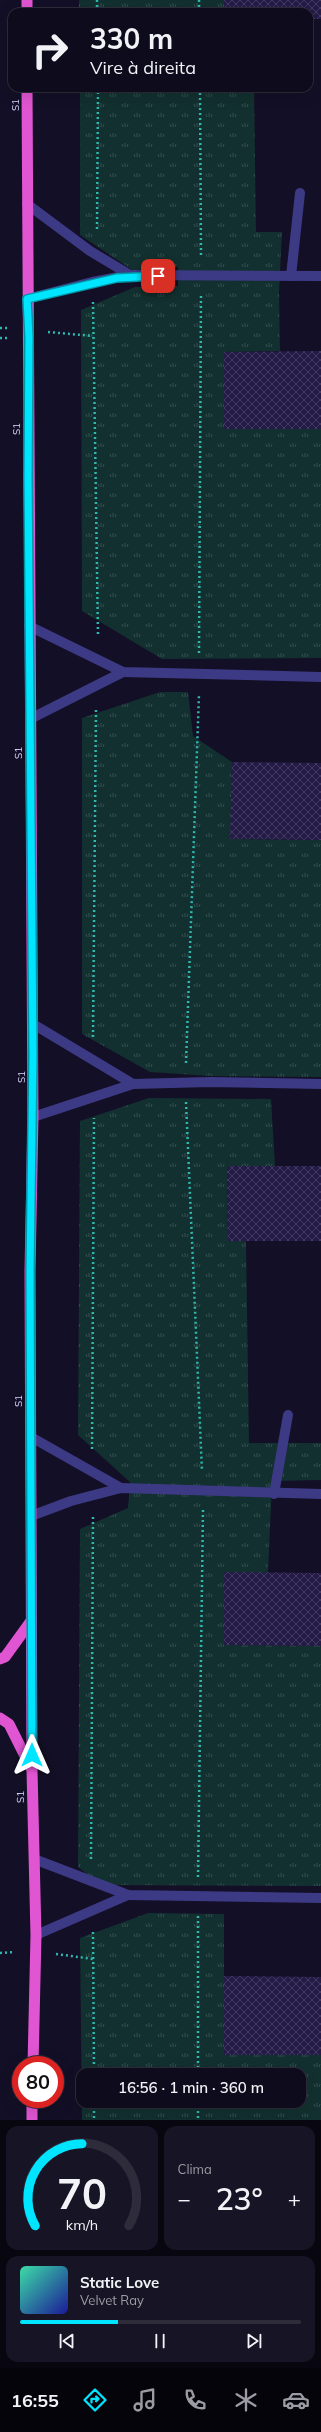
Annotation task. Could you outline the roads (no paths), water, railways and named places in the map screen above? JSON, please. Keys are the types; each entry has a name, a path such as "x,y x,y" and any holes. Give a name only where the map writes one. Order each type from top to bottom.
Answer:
{"highway":[{"name":"S1","path":"27,92 29,626 33,1024 30,1271 31,1621 32,1770 36,1935 33,2056"},
{"path":"0,1659 5,1657 31,1621"},
{"path":"0,1718 9,1724 32,1770"},
{"path":"32,2108 32,2120"}],"lane":[{"path":"291,276 300,193"},
{"path":"27,204 84,247 130,276"},
{"path":"27,299 92,282 130,276 321,276"},
{"path":"29,626 123,672 321,677"},
{"path":"30,719 123,672"},
{"path":"33,1024 133,1084"},
{"path":"33,1117 133,1084 210,1082 321,1084"},
{"path":"274,1494 288,1414"},
{"path":"31,1438 121,1488"},
{"path":"31,1516 71,1501 121,1488 274,1494 321,1494"},
{"path":"34,1859 128,1895 321,1898"},
{"path":"36,1935 128,1895"}]}
